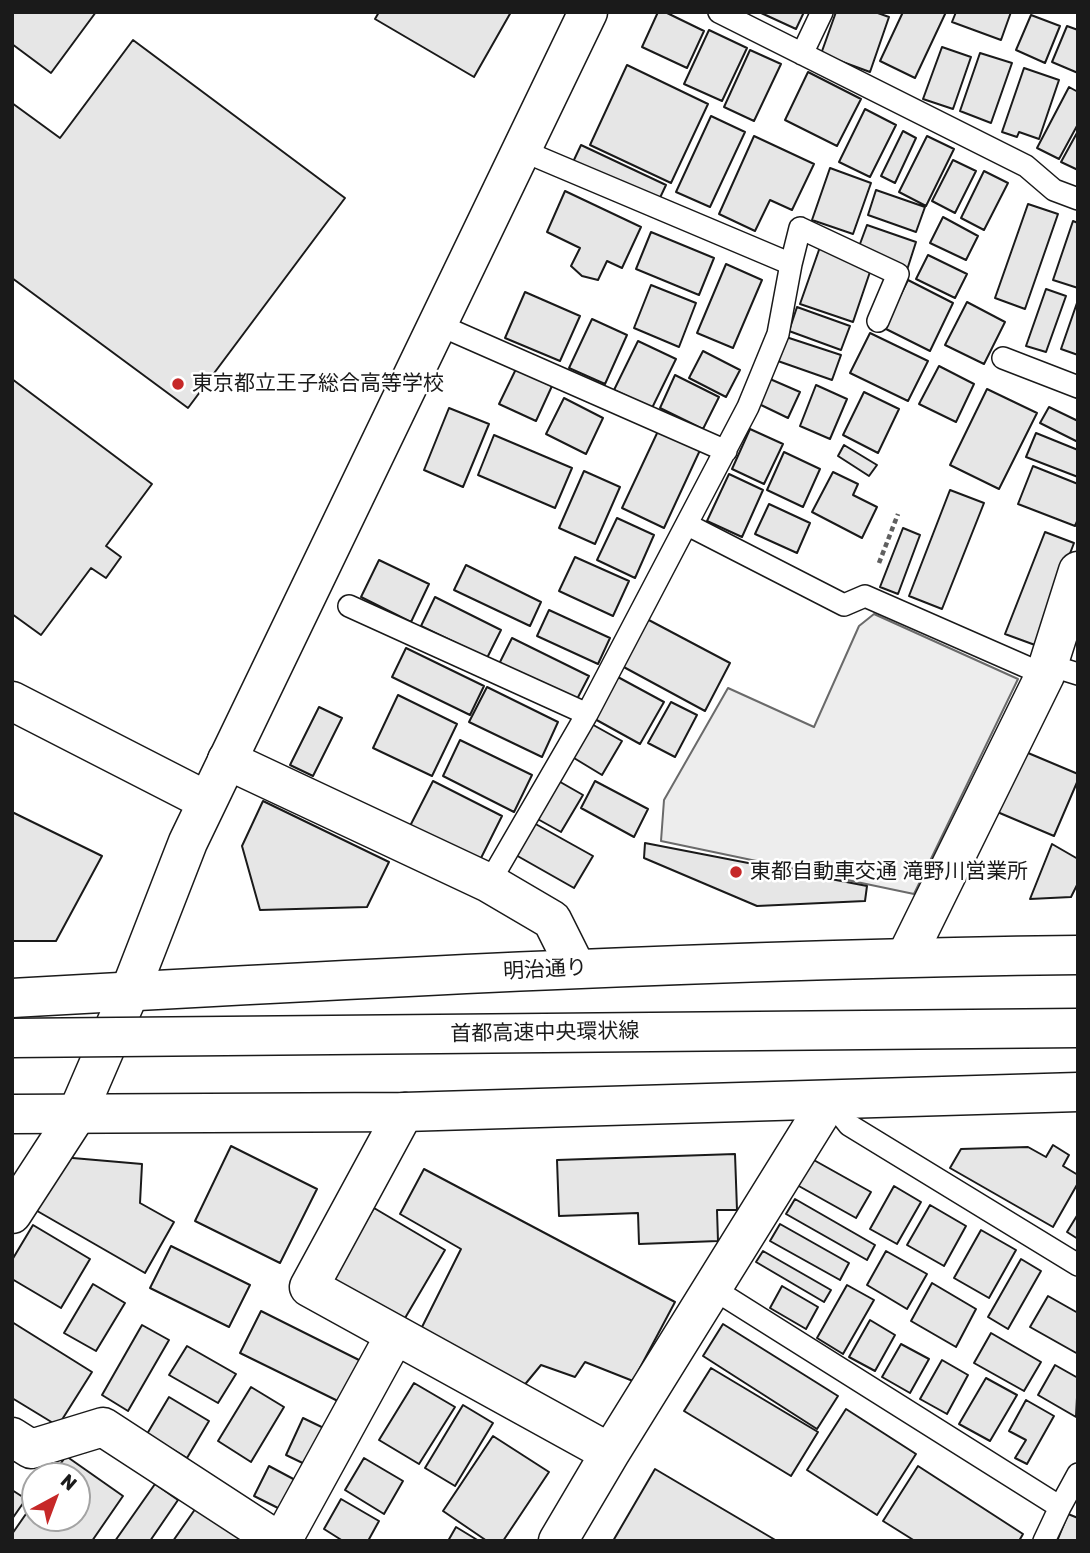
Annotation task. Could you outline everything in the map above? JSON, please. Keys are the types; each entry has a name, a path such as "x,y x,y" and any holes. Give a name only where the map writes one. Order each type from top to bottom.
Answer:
{"main road":[{"path":"12,1214 77,1114 130,992 188,842 207,801 588,12"},
{"path":"906,957 1057,671 1078,571"},
{"path":"12,701 207,801"},
{"path":"227,760 489,883 552,920 576,968"},
{"name":"明治通り","path":"12,998 576,968 906,957 1078,955"},
{"name":"首都高速中央環状線","path":"12,1038 1078,1028"},
{"path":"12,1114 404,1112 1078,1092"},
{"path":"558,1541 829,1100"},
{"path":"404,1112 309,1287 610,1453"},
{"path":"12,1437 32,1449 103,1427 280,1541 396,1335"}],"lane":[{"path":"719,12 1026,166 1054,190 1078,199"},
{"path":"802,54 822,12"},
{"path":"521,150 791,264"},
{"path":"489,883 587,714 688,526 748,407 778,334 800,228 898,274 878,321"},
{"path":"437,324 726,451"},
{"path":"1003,358 1078,387"},
{"path":"688,526 844,605 865,596 1057,671"},
{"path":"349,606 587,714"},
{"path":"829,1100 849,1125 1078,1265"},
{"path":"712,1288 1060,1507"},
{"path":"1044,1541 1078,1474"}],"path":[{"path":"865,596 898,514"}],"shaded area":[{"path":"874,614 1018,679 914,894 661,841 664,800 728,688 814,727 859,626"}],"building":[{"path":"12,12 96,12 51,73 12,44"},
{"path":"379,12 511,12 474,77 375,19"},
{"path":"658,12 665,12 704,31 687,68 642,47"},
{"path":"759,12 804,12 796,29"},
{"path":"836,12 875,12 889,17 870,72 821,54"},
{"path":"903,12 946,12 915,78 880,61"},
{"path":"956,12 1011,12 1001,40 952,22"},
{"path":"1031,15 1060,26 1045,63 1016,50"},
{"path":"1067,26 1078,30 1078,73 1052,62"},
{"path":"709,30 747,48 722,101 684,84"},
{"path":"133,40 345,198 188,408 12,278 12,103 60,138"},
{"path":"942,47 971,57 953,109 923,99"},
{"path":"750,50 781,64 754,121 724,107"},
{"path":"980,53 1012,63 991,123 960,111"},
{"path":"627,65 708,104 671,183 590,145"},
{"path":"1024,68 1059,80 1039,139 1019,132 1017,137 1002,132"},
{"path":"808,72 861,99 837,146 785,120"},
{"path":"1069,87 1078,92 1078,124 1059,159 1037,148"},
{"path":"865,109 896,125 870,177 839,162"},
{"path":"711,116 745,132 710,207 676,192"},
{"path":"903,131 916,138 895,183 881,176"},
{"path":"1078,131 1078,170 1061,162"},
{"path":"754,136 814,164 792,210 770,200 755,231 719,214"},
{"path":"927,136 954,149 926,206 899,192"},
{"path":"581,145 666,185 658,202 573,162"},
{"path":"953,160 976,171 955,213 932,201"},
{"path":"830,168 871,183 853,234 812,220"},
{"path":"984,171 1008,183 984,230 961,218"},
{"path":"876,190 925,207 916,232 868,215"},
{"path":"565,191 641,227 622,268 607,261 598,280 582,276 571,266 580,248 547,232"},
{"path":"1028,204 1058,214 1025,309 995,298"},
{"path":"943,217 978,236 966,260 930,243"},
{"path":"1073,221 1078,223 1078,288 1053,280"},
{"path":"867,225 916,242 907,270 857,252"},
{"path":"651,232 714,258 699,295 636,269"},
{"path":"820,247 872,266 853,322 800,304"},
{"path":"928,255 967,274 955,298 916,279"},
{"path":"726,264 762,280 733,348 697,333"},
{"path":"908,280 953,303 930,351 884,328"},
{"path":"651,285 696,303 679,347 634,328"},
{"path":"1046,289 1066,296 1046,352 1026,346"},
{"path":"525,292 580,316 560,361 505,338"},
{"path":"1078,300 1078,355 1061,349"},
{"path":"967,302 1005,322 984,364 945,345"},
{"path":"797,307 850,326 841,350 789,331"},
{"path":"592,319 627,335 605,384 569,368"},
{"path":"870,333 928,361 908,401 850,373"},
{"path":"783,336 841,355 832,380 775,360"},
{"path":"638,341 676,359 652,408 614,390"},
{"path":"703,351 740,370 726,397 689,378"},
{"path":"939,366 974,384 956,422 919,404"},
{"path":"516,369 552,386 536,421 499,404"},
{"path":"675,375 719,397 703,429 660,408"},
{"path":"12,379 152,484 106,546 121,557 106,578 91,568 41,635 12,614"},
{"path":"770,379 800,392 788,418 759,404"},
{"path":"816,385 847,399 830,439 800,426"},
{"path":"987,389 1037,413 999,489 950,465"},
{"path":"864,392 899,409 878,453 843,435"},
{"path":"564,398 603,418 586,454 546,434"},
{"path":"1049,407 1078,421 1078,442 1040,423"},
{"path":"449,408 489,424 463,487 424,470"},
{"path":"659,429 701,448 664,528 622,508"},
{"path":"750,429 783,444 764,484 732,469"},
{"path":"1036,433 1078,450 1078,477 1026,457"},
{"path":"494,435 572,468 555,508 478,475"},
{"path":"844,445 877,465 869,476 838,456"},
{"path":"784,452 820,469 803,507 767,490"},
{"path":"1033,466 1078,484 1078,519 1075,526 1018,504"},
{"path":"584,471 620,487 595,544 559,528"},
{"path":"833,472 858,484 853,495 877,507 862,538 812,512"},
{"path":"729,474 763,490 742,537 707,521"},
{"path":"950,490 984,503 942,609 909,596"},
{"path":"769,504 810,523 797,553 755,534"},
{"path":"617,518 654,535 635,578 597,560"},
{"path":"903,528 920,535 898,594 880,587"},
{"path":"1045,532 1074,543 1035,645 1005,634"},
{"path":"575,557 629,581 613,616 559,591"},
{"path":"379,560 429,584 411,622 361,597"},
{"path":"466,565 541,602 530,626 454,590"},
{"path":"435,597 501,630 487,658 421,626"},
{"path":"549,610 610,638 598,664 537,636"},
{"path":"645,618 730,663 705,711 620,665"},
{"path":"512,638 589,676 575,703 498,666"},
{"path":"406,648 484,686 470,715 392,677"},
{"path":"616,676 664,702 640,744 593,718"},
{"path":"487,687 558,722 542,757 469,722"},
{"path":"398,695 457,724 432,776 373,748"},
{"path":"671,702 697,715 675,757 648,743"},
{"path":"319,707 342,718 313,776 290,765"},
{"path":"588,722 622,741 602,775 569,755"},
{"path":"460,740 532,775 514,812 443,776"},
{"path":"1021,750 1078,774 1078,780 1054,836 995,811"},
{"path":"555,779 583,795 561,832 534,817"},
{"path":"433,781 502,816 479,862 410,826"},
{"path":"595,781 648,809 634,837 581,808"},
{"path":"263,801 389,862 367,907 260,910 242,846"},
{"path":"12,812 102,856 56,941 12,941"},
{"path":"532,822 593,856 574,888 514,854"},
{"name":"東都自動車交通 滝野川営業所","path":"645,843 867,886 865,901 757,906 644,858"},
{"path":"1052,844 1078,859 1078,883 1071,897 1030,899"},
{"path":"1053,1145 1069,1155 1063,1166 1078,1175 1078,1183 1053,1227 950,1168 961,1149 1028,1147 1046,1157"},
{"path":"231,1146 317,1189 280,1263 195,1221"},
{"path":"735,1154 737,1210 717,1210 718,1241 639,1244 638,1213 559,1216 557,1160"},
{"path":"61,1157 142,1164 140,1203 174,1222 145,1273 32,1208"},
{"path":"812,1159 871,1192 856,1218 797,1185"},
{"path":"424,1169 675,1302 633,1381 585,1362 575,1377 541,1365 522,1388 419,1333 461,1249 400,1214"},
{"path":"894,1186 921,1202 897,1244 870,1229"},
{"path":"795,1199 875,1245 867,1260 786,1214"},
{"path":"930,1205 966,1226 944,1266 907,1245"},
{"path":"374,1208 445,1250 398,1330 326,1288"},
{"path":"1078,1214 1078,1239 1067,1232"},
{"path":"780,1224 849,1263 840,1280 770,1241"},
{"path":"33,1225 90,1259 61,1308 12,1279 12,1260"},
{"path":"981,1230 1016,1250 989,1298 954,1278"},
{"path":"171,1246 250,1285 229,1327 150,1288"},
{"path":"763,1251 831,1290 824,1302 756,1262"},
{"path":"886,1251 927,1274 907,1309 867,1285"},
{"path":"1021,1259 1041,1271 1008,1329 988,1317"},
{"path":"932,1283 976,1309 956,1347 911,1321"},
{"path":"93,1284 125,1303 96,1351 64,1333"},
{"path":"847,1285 874,1300 843,1354 817,1338"},
{"path":"782,1286 818,1307 806,1329 770,1308"},
{"path":"1048,1296 1078,1313 1078,1354 1030,1327"},
{"path":"261,1311 365,1363 344,1404 240,1353"},
{"path":"870,1320 895,1335 875,1371 849,1357"},
{"path":"12,1322 92,1372 58,1426 12,1398"},
{"path":"723,1324 838,1396 817,1429 703,1356"},
{"path":"142,1325 169,1340 128,1411 102,1395"},
{"path":"991,1333 1041,1362 1024,1391 974,1363"},
{"path":"901,1344 929,1359 910,1393 882,1377"},
{"path":"187,1346 236,1374 218,1403 169,1375"},
{"path":"942,1360 968,1375 947,1414 920,1399"},
{"path":"1055,1365 1078,1378 1076,1417 1038,1395"},
{"path":"711,1368 818,1432 791,1476 684,1411"},
{"path":"986,1378 1017,1395 990,1441 959,1424"},
{"path":"414,1383 455,1407 419,1464 379,1440"},
{"path":"251,1387 284,1407 251,1462 218,1441"},
{"path":"169,1397 209,1421 187,1458 147,1434"},
{"path":"1026,1400 1054,1416 1027,1464 1015,1458 1026,1440 1009,1431"},
{"path":"463,1405 493,1423 455,1486 425,1468"},
{"path":"846,1409 916,1454 877,1515 807,1470"},
{"path":"303,1418 332,1432 313,1468 286,1455"},
{"path":"493,1436 549,1472 503,1541 487,1541 443,1511"},
{"path":"66,1456 75,1462 62,1462"},
{"path":"364,1458 403,1481 384,1514 345,1490"},
{"path":"269,1466 299,1482 284,1511 254,1496"},
{"path":"918,1466 1023,1534 1019,1541 915,1541 883,1521"},
{"path":"655,1469 777,1541 613,1541"},
{"path":"91,1474 123,1496 92,1541 12,1541 12,1534 21,1521 21,1532 91,1532"},
{"path":"155,1484 178,1500 150,1541 115,1541"},
{"path":"12,1490 21,1496 21,1506 12,1519"},
{"path":"341,1499 379,1521 368,1541 343,1541 324,1529"},
{"path":"198,1505 249,1541 173,1541"},
{"path":"1068,1514 1078,1518 1078,1541 1057,1541"},
{"path":"456,1527 479,1541 448,1541"}],"place":[{"name":"東京都立王子総合高等学校","path":"178,384"},
{"name":"東都自動車交通 滝野川営業所","path":"736,872"}]}
